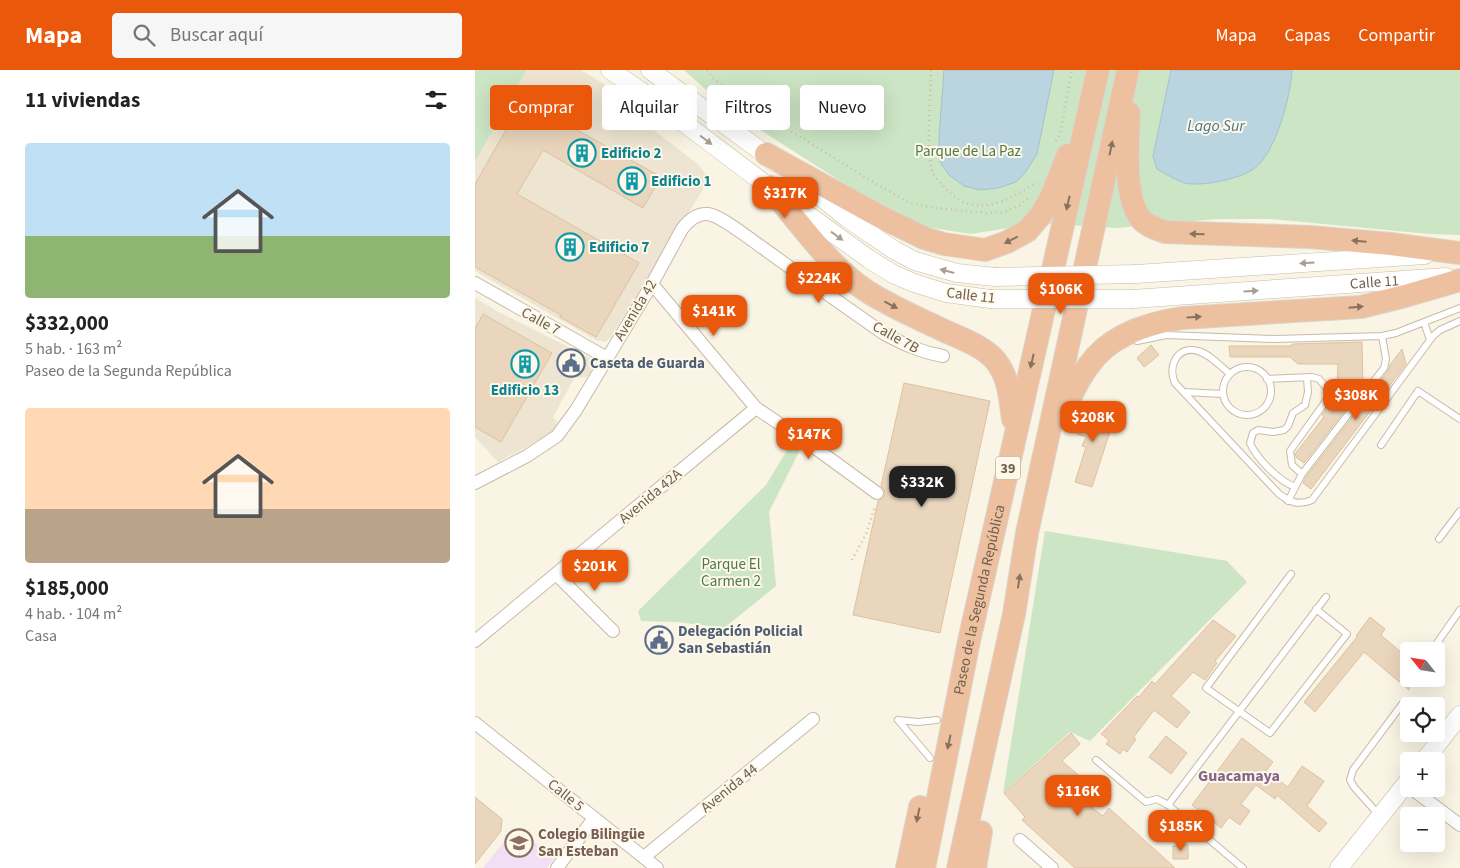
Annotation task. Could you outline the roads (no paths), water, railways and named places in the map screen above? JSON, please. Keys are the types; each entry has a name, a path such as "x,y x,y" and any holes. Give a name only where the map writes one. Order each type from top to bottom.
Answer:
{"highway":[{"name":"Paseo de la Segunda República","path":"923,868 985,565 1098,70"},
{"path":"1129,70 1128,184 1141,218 1151,226 1165,232 1310,237 1391,244 1460,253"},
{"name":"39","path":"958,868 1014,614 1027,533 1129,70"},
{"path":"766,154 908,231 943,244 985,250 1007,242 1027,231 1041,215 1051,197 1093,94"},
{"path":"769,187 841,270 865,290 892,306 976,346 995,361 1009,386 1015,435"},
{"path":"1047,442 1077,383 1090,363 1123,342 1123,336 1143,326 1159,321 1182,318 1361,307 1405,296 1460,278"},
{"path":"907,868 937,720 985,565"},
{"path":"975,868 1014,614"}],"main road":[{"name":"Calle 11","path":"610,70 651,98 869,259 893,274 946,293 990,299 1133,299 1460,278"},
{"name":"Calle 11","path":"651,70 766,154 847,218 894,250 915,261 957,273 995,277 1136,274 1460,253"},
{"path":"1431,752 1460,715"},
{"path":"1339,868 1380,816 1400,795"}],"street":[{"name":"Calle 7B","path":"701,215 707,214 716,217 742,233 905,346 926,354 943,356"},
{"name":"Avenida 42","path":"475,483 527,456 557,436 576,410 652,284 682,229 688,222 701,215"},
{"name":"Calle 7","path":"475,283 607,358"},
{"path":"652,284 756,408 877,493"},
{"name":"Avenida 42A","path":"475,641 756,408"},
{"path":"556,574 613,631"},
{"name":"Avenida 44","path":"644,857 813,719"},
{"name":"Calle 5","path":"475,724 657,868"},
{"path":"1424,797 1460,825"},
{"path":"557,868 594,818"},
{"path":"1020,840 1052,868"}],"lane":[{"path":"1123,342 1166,335 1275,339 1382,336 1396,333 1460,308"},
{"path":"1230,374 1206,354 1190,350 1175,359 1171,374 1184,392 1279,494 1288,501 1304,504 1312,500 1430,340 1440,330 1460,321"},
{"path":"1424,322 1430,340"},
{"path":"1288,501 1302,474 1384,368 1386,359 1382,336"},
{"path":"1251,368 1258,370 1267,379 1271,389 1270,396 1263,409 1256,414 1248,416 1239,415 1226,405 1223,394 1225,381 1236,370 1251,368"},
{"path":"1295,487 1282,481 1253,451 1250,444 1253,433 1258,430 1280,432 1288,426 1293,413 1305,405 1308,392 1307,378"},
{"path":"1267,379 1319,379 1329,391 1328,398 1290,451 1292,465 1302,474"},
{"path":"1381,445 1418,390 1460,419"},
{"path":"1184,392 1223,394"},
{"path":"1439,539 1460,511"},
{"path":"1291,574 1206,688 1270,733 1347,634 1316,610"},
{"path":"1168,805 1326,596"},
{"path":"1438,642 1460,610"},
{"path":"1380,816 1350,780 1353,770 1400,707"},
{"path":"930,758 898,720 918,722 937,720"},
{"path":"1096,760 1146,802 1157,799 1168,805 1243,868"}],"water":[{"path":"944,70 1054,70 1037,154 1025,173 1016,182 998,188 980,190 964,186 949,175 940,162 939,136"},
{"name":"Lago Sur","path":"1171,70 1292,70 1289,94 1276,137 1263,160 1255,168 1231,179 1201,184 1181,182 1157,169 1153,156"}],"place":[{"name":"Edificio 2","path":"582,153"},
{"name":"Edificio 1","path":"632,181"},
{"name":"Edificio 7","path":"570,247"},
{"name":"Caseta de Guarda","path":"571,363"},
{"name":"Edificio 13","path":"525,364"},
{"name":"Delegación Policial San Sebastián","path":"659,640"},
{"name":"Colegio Bilingüe San Esteban","path":"519,843"}],"district":[{"name":"Guacamaya","path":"1239,775"}],"park label":[{"name":"Parque de La Paz","path":"968,151"},
{"name":"Parque El Carmen 2","path":"731,572"}]}
